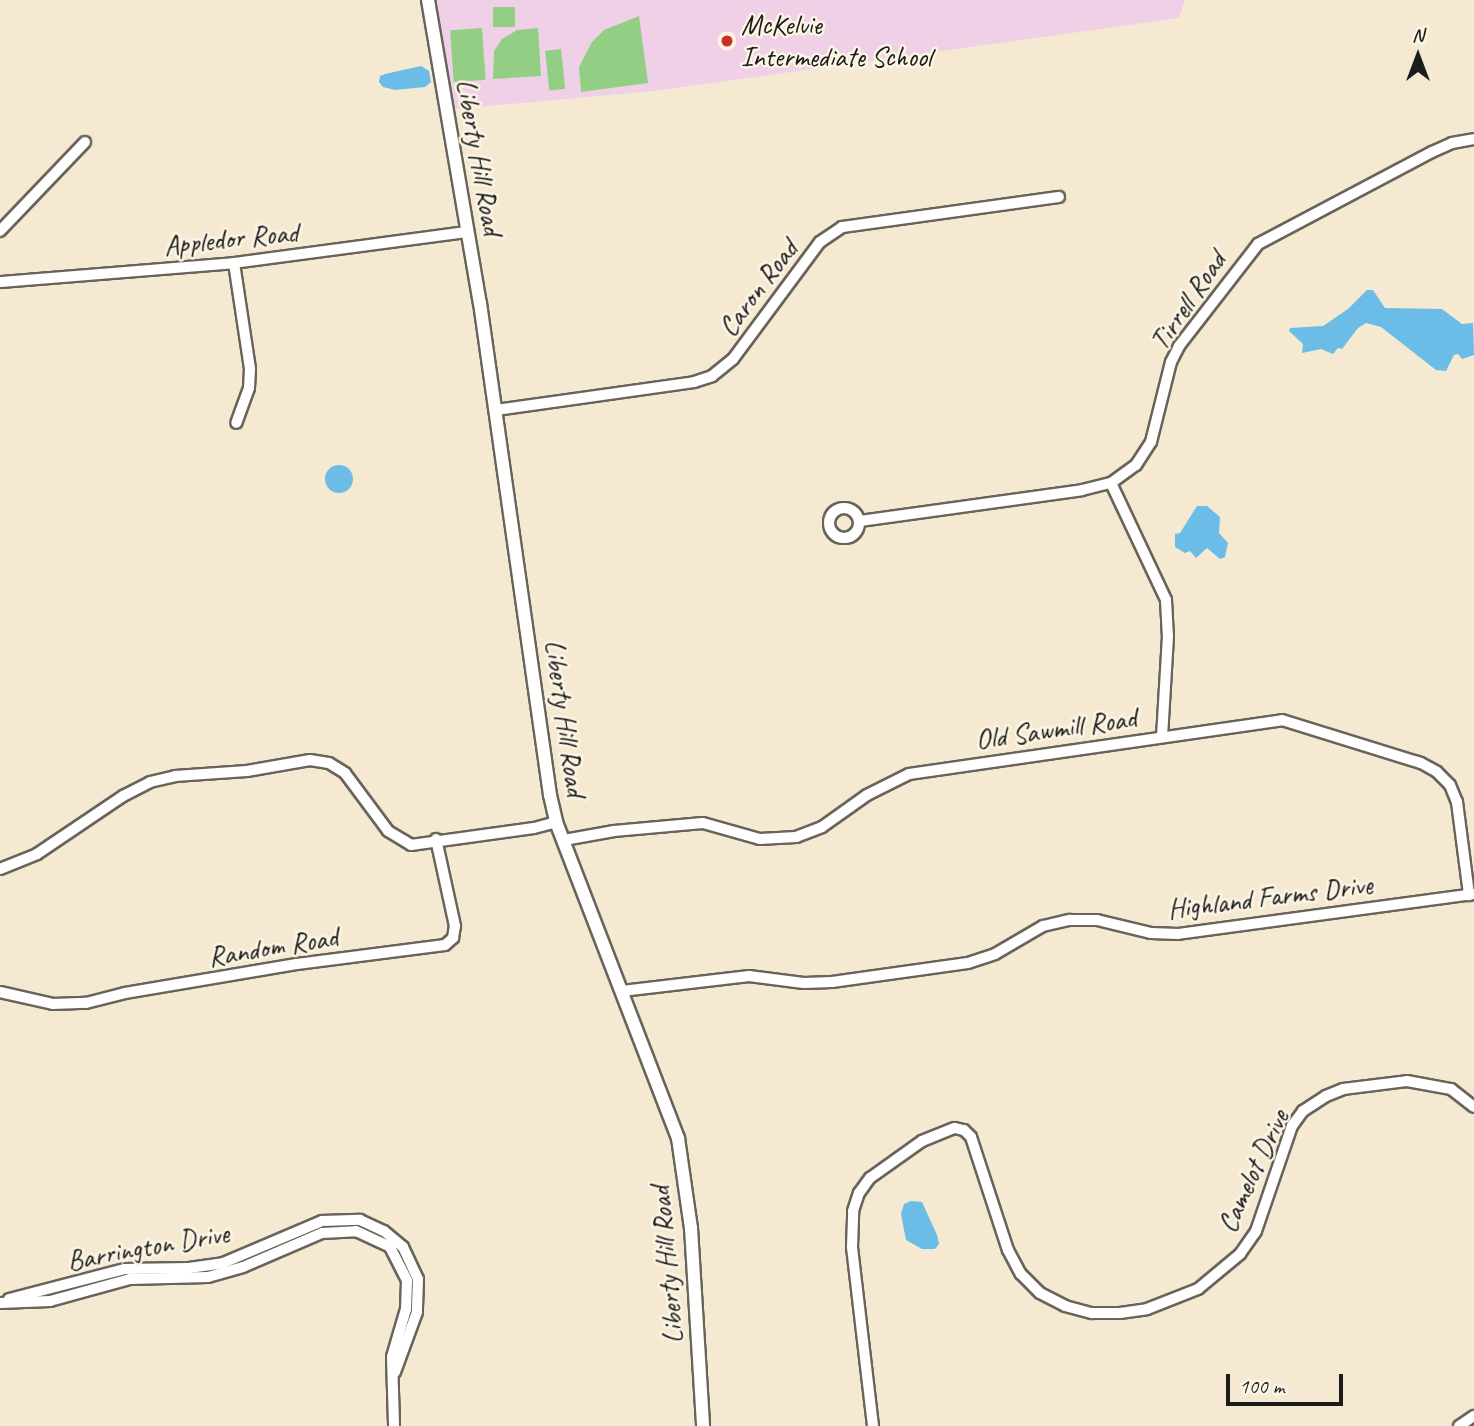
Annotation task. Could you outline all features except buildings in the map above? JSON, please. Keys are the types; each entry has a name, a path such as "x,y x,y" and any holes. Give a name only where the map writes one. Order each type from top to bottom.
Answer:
{"street":[{"name":"Liberty Hill Road","path":"428,0 496,410 525,608 543,759 556,822 657,1076 678,1138 694,1266 703,1426"},
{"name":"Tirrell Road","path":"860,521 1082,490 1111,483 1136,465 1151,442 1171,362 1179,346 1258,244 1432,152 1452,143 1474,139"},
{"path":"0,231 85,142"},
{"name":"Caron Road","path":"496,410 694,382 712,376 733,359 820,242 842,227 1059,197"},
{"name":"Appledor Road","path":"0,282 234,263 467,232"},
{"path":"234,263 250,369 249,388 236,423"},
{"path":"1111,483 1166,600 1168,636 1162,737"},
{"name":"Old Sawmill Road","path":"564,840 614,831 703,822 760,839 788,839 822,827 866,795 910,774 1282,720 1430,767 1444,778 1457,802 1471,894"},
{"path":"0,869 37,854 123,796 150,782 175,776 247,771 310,760 329,763 345,773 394,837 420,846 436,839 534,828 556,822"},
{"name":"Random Road","path":"0,992 53,1004 86,1003 125,993 297,964 445,945 453,939 455,926 436,839"},
{"name":"Highland Farms Drive","path":"622,991 749,976 804,983 832,982 968,962 995,954 1043,926 1070,920 1097,920 1151,933 1178,933 1471,894"},
{"name":"Camelot Drive","path":"873,1426 852,1247 853,1210 859,1193 870,1178 922,1141 955,1128 964,1130 971,1137 1008,1250 1021,1274 1040,1293 1065,1306 1092,1312 1120,1313 1147,1309 1198,1289 1240,1254 1259,1222 1292,1126 1303,1111 1326,1096 1343,1089 1406,1081 1451,1089 1474,1107"},
{"name":"Barrington Drive","path":"0,1302 50,1301 104,1279 208,1277 241,1262 334,1230 356,1231 391,1241 401,1263 408,1290 406,1309 392,1357 394,1426"},
{"path":"1460,1426 1474,1416"}],"shaded area":[{"name":"McKelvie Intermediate School","path":"435,0 1185,0 1179,18 654,91 454,109"}],"green space":[{"path":"493,7 515,7 515,27 493,27"},
{"path":"639,16 648,83 581,92 579,67 592,42 604,30"},
{"path":"482,28 486,80 454,82 450,30"},
{"path":"538,28 541,76 493,79 494,51 502,39 517,30"},
{"path":"561,49 565,89 549,90 545,51"}],"water":[{"path":"421,66 429,71 431,82 425,87 395,90 383,87 379,82 380,76 385,74"},
{"path":"1367,290 1373,290 1385,308 1442,309 1462,324 1473,323 1474,355 1462,359 1458,354 1454,355 1446,371 1436,370 1381,327 1366,323 1358,328 1342,349 1338,348 1333,354 1321,349 1302,353 1303,344 1289,331 1290,328 1323,326 1348,309"},
{"path":"339,465 349,469 353,479 349,489 339,493 329,489 325,479 329,469"},
{"path":"1197,506 1207,506 1220,517 1219,533 1228,543 1225,557 1220,559 1207,548 1196,558 1190,551 1185,553 1175,547 1175,534 1180,533"},
{"path":"911,1201 922,1202 937,1235 939,1244 935,1249 922,1249 906,1240 901,1214 904,1204"}],"place":[{"name":"McKelvie Intermediate School","path":"727,41"}]}
